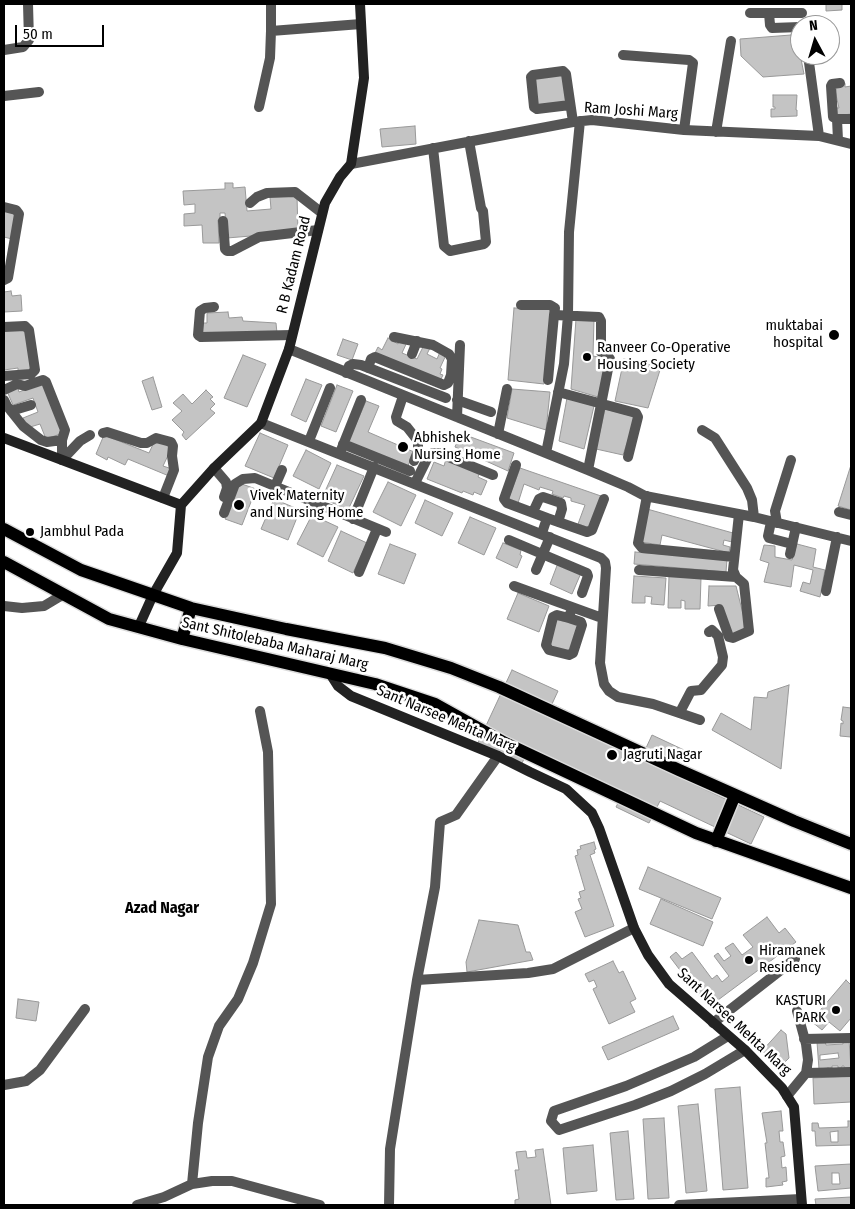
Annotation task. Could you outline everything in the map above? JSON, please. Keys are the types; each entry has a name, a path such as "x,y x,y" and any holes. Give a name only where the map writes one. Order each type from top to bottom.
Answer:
{"main road":[{"name":"Sant Shitolebaba Maharaj Marg","path":"4,529 81,570 191,608 385,648 451,668 499,687 735,795 851,844"},
{"name":"Sant Shitolebaba Maharaj Marg","path":"4,562 109,619 182,639 375,684 435,704 505,743 696,834 851,888"},
{"path":"182,639 191,608"},
{"path":"716,840 735,795"}],"street":[{"path":"4,50 27,45 30,33 28,4"},
{"path":"259,107 270,58 271,4"},
{"name":"R B Kadam Road","path":"181,505 214,468 261,423 289,349 325,203 350,164 364,78 360,4"},
{"path":"750,13 769,13 801,8"},
{"path":"769,13 772,28 790,27"},
{"path":"271,31 361,24"},
{"path":"716,132 731,41"},
{"path":"623,56 689,60 692,64 684,130"},
{"path":"809,65 819,136"},
{"path":"546,453 564,364 568,315 569,232 576,121 570,105 566,74 563,71 533,74 530,77 534,108 570,105"},
{"path":"838,140 837,120 833,117 831,86 832,84 840,84"},
{"path":"4,96 39,92"},
{"path":"837,120 851,119"},
{"name":"Ram Joshi Marg","path":"350,164 576,121 592,120 684,130 819,136 851,144"},
{"path":"433,148 444,246 450,251 486,242 483,210 481,208 469,141"},
{"path":"250,202 267,193 295,192 322,213"},
{"path":"4,207 16,210 19,214 8,247 8,278 4,280"},
{"path":"223,221 225,249 227,251 232,251 259,237 318,230"},
{"path":"521,305 550,305 555,308 548,380"},
{"path":"214,308 205,308 200,312 198,335 201,337 292,336"},
{"path":"554,315 599,317 602,321 601,352 610,359 588,470"},
{"path":"4,327 25,326 29,330 35,370 31,374 4,376"},
{"path":"368,368 371,359 375,358 444,386 448,383 451,375 452,359 449,354 433,345 394,337"},
{"path":"552,340 566,341"},
{"path":"412,354 417,341"},
{"path":"457,417 460,345"},
{"path":"289,349 588,470 647,496 754,517 851,540"},
{"path":"550,363 564,364"},
{"path":"346,373 349,366 353,364 446,398"},
{"path":"4,390 17,384 25,386 43,380 46,382 65,430 62,440 62,460"},
{"path":"309,441 330,388"},
{"path":"498,434 507,389"},
{"path":"558,392 636,413 638,417 628,457"},
{"path":"261,423 309,441 412,466 418,451 418,441 396,417 403,396"},
{"path":"4,400 28,431 41,440 47,442 62,440"},
{"path":"342,449 361,400"},
{"path":"458,400 491,412"},
{"path":"11,411 31,405"},
{"path":"702,430 715,438 747,488 752,500 754,517"},
{"path":"103,433 107,432 141,443 147,443 156,438 171,442 174,446 172,456 174,470 163,498"},
{"path":"62,460 80,441 90,435"},
{"path":"4,438 181,505 177,553 138,626"},
{"path":"342,449 374,467 601,558 605,562 601,674 604,684 609,691 618,697 653,704 700,720"},
{"path":"415,483 429,455 433,453 439,453 492,475"},
{"path":"791,460 775,511 774,523 768,536 769,538 792,544"},
{"path":"516,465 504,499 507,503 587,532 592,530 604,498"},
{"path":"353,519 374,467"},
{"path":"214,468 230,486"},
{"path":"275,486 282,470"},
{"path":"223,500 230,486 243,479 256,478 382,531 359,572"},
{"path":"224,513 230,486"},
{"path":"647,496 638,543 642,548 734,557"},
{"path":"533,512 539,499 543,497 561,503 562,509 558,522"},
{"path":"840,512 851,515"},
{"path":"719,610 729,637 734,638 749,631 744,584 736,577 733,570 738,514"},
{"path":"536,570 544,553 547,518"},
{"path":"790,554 796,527"},
{"path":"826,591 837,537"},
{"path":"509,540 544,553 587,573 588,576 582,593"},
{"path":"639,570 736,577"},
{"path":"514,586 602,618"},
{"path":"4,606 22,608 44,606 64,594"},
{"path":"569,618 572,607"},
{"path":"680,712 691,691 701,690 722,665 723,658 718,636 712,630 709,632"},
{"name":"Sant Narsee Mehta Marg","path":"331,675 338,686 351,696 498,756 566,789 592,814 599,828 634,928 648,955 670,984 745,1050 782,1088 794,1106 802,1202"},
{"path":"192,1184 198,1123 208,1057 219,1026 238,999 249,972 271,904 268,752 260,711"},
{"path":"388,1205 390,1149 417,980 435,887 440,822 456,814 498,756"},
{"path":"417,980 528,973 552,969 634,928"},
{"path":"713,1023 795,959"},
{"path":"4,1085 26,1081 40,1070 85,1008"},
{"path":"787,1096 806,1073 808,1060 797,1011"},
{"path":"728,1036 694,1058 626,1086 554,1111 551,1121 559,1130 635,1105 671,1091 706,1074 745,1050"},
{"path":"804,1039 851,1038"},
{"path":"806,1073 851,1072"},
{"path":"137,1205 164,1201 192,1184 232,1181 320,1205"},
{"path":"679,1205 802,1202"}],"building":[{"path":"826,4 842,4 842,10 826,11"},
{"path":"790,35 790,65 802,65 804,74 763,77 741,56 740,39"},
{"path":"564,74 567,104 537,107 533,77"},
{"path":"845,84 845,87 851,86 851,114 836,116 835,108 839,108 834,86"},
{"path":"773,95 797,95 797,116 771,117 771,109 775,109 773,107"},
{"path":"415,126 416,144 382,147 380,129"},
{"path":"225,183 233,183 233,188 245,187 247,211 271,209 270,197 297,196 298,232 227,238 225,213 220,213 220,220 218,220 219,243 203,243 202,225 184,226 184,214 195,213 195,204 184,205 183,191 225,189"},
{"path":"4,211 16,213 12,239 4,237"},
{"path":"11,291 12,296 21,295 22,311 4,312 4,292"},
{"path":"514,308 552,309 544,384 508,380"},
{"path":"228,312 229,318 242,317 243,321 276,323 277,333 202,334 203,323 207,323 207,313"},
{"name":"Ranveer Co-Operative Housing Society","path":"576,319 594,319 593,356 607,359 598,397 571,389"},
{"path":"26,329 31,371 18,371 18,368 4,370 4,330"},
{"path":"388,338 398,344 400,339 407,342 402,353 417,359 424,345 430,348 427,354 437,359 440,352 446,355 440,368 442,369 440,374 443,375 440,381 375,353 378,347 382,350"},
{"path":"343,339 358,344 352,360 337,355"},
{"path":"243,355 266,364 247,407 224,398"},
{"path":"624,359 661,367 648,408 615,401"},
{"path":"153,377 162,407 152,410 142,381"},
{"path":"306,379 322,385 306,422 291,415"},
{"path":"45,382 63,433 46,439 40,424 27,428 23,418 38,412 33,398 13,405 6,389 17,385 19,392"},
{"path":"337,385 353,391 336,432 321,426"},
{"path":"512,389 550,392 546,430 507,418"},
{"path":"206,390 213,397 210,399 215,404 210,409 215,413 186,440 182,435 184,432 172,420 182,411 173,403 183,394 192,404"},
{"path":"567,398 594,406 584,449 559,441"},
{"path":"366,401 379,406 368,432 414,452 407,468 348,442"},
{"path":"605,409 636,417 623,455 596,449"},
{"path":"260,433 288,445 274,478 245,466"},
{"path":"460,433 514,453 508,471 455,447"},
{"path":"104,435 149,453 155,440 172,447 163,466 172,469 169,476 128,459 125,465 108,457 107,460 96,454"},
{"path":"306,450 331,463 319,489 293,476"},
{"path":"446,459 480,472 478,477 487,481 481,495 474,492 473,495 463,491 462,493 427,479 434,462 444,466"},
{"path":"337,465 364,476 348,510 322,498"},
{"path":"851,465 851,510 838,506"},
{"path":"520,468 601,496 590,528 578,524 585,505 571,501 571,498 564,496 563,498 552,494 553,491 540,487 539,490 524,484 518,503 508,500"},
{"path":"388,482 416,495 401,526 373,512"},
{"path":"239,483 256,489 242,525 225,519"},
{"path":"274,499 300,510 288,540 261,529"},
{"path":"425,500 453,513 442,536 415,523"},
{"path":"647,509 733,533 732,542 724,540 723,545 730,547 729,553 662,535 660,545 641,542"},
{"path":"312,515 338,527 323,557 297,544"},
{"path":"470,517 496,528 484,555 458,543"},
{"path":"341,531 367,543 353,573 328,561"},
{"path":"503,543 521,550 520,555 522,556 517,568 496,558"},
{"path":"390,544 416,554 404,584 378,574"},
{"path":"797,544 816,549 813,567 825,570 820,597 800,591 803,582 810,584 813,570 794,565 791,587 764,582 769,563 760,560 764,545 775,546 775,557 792,560"},
{"path":"635,552 727,559 726,572 634,564"},
{"path":"558,563 581,573 572,594 550,584"},
{"path":"634,576 666,578 664,605 651,604 652,597 645,596 645,603 632,603"},
{"path":"669,576 701,578 700,609 685,609 685,601 681,600 681,608 668,608"},
{"path":"709,586 736,586 747,630 731,635 722,605 708,606"},
{"path":"518,593 549,606 539,632 507,619"},
{"path":"555,619 579,625 570,653 549,647"},
{"name":"Jagruti Nagar","path":"512,670 558,691 552,704 646,748 652,735 684,750 672,774 764,817 751,844 660,801 649,823 616,807 623,793 529,749 521,765 477,745"},
{"path":"789,685 781,769 712,730 721,713 751,730 754,697 767,698 768,692"},
{"path":"843,707 851,708 851,737 840,736 841,723 843,724 841,720"},
{"path":"594,842 595,853 590,855 614,926 585,937 575,912 582,909 578,899 581,898 579,892 585,890 575,856 578,855 577,850 581,849 580,846"},
{"path":"648,867 721,898 712,919 639,889"},
{"path":"661,899 713,922 703,946 650,924"},
{"name":"Hiramanek Residency","path":"767,917 779,933 785,928 796,942 718,1000 715,996 705,1003 670,957 676,952 682,959 692,952 712,979 717,975 722,982 729,976 714,956 718,953 724,961 731,956 725,948 733,943 742,955 753,947 743,935"},
{"path":"479,920 518,925 526,952 530,952 533,960 467,972 466,962"},
{"path":"613,961 619,973 623,971 636,999 630,1002 635,1012 609,1024 593,989 597,987 594,980 589,982 585,974"},
{"name":"KASTURI PARK","path":"846,980 851,985 851,1018 840,1031 829,1022 822,1030 811,1021"},
{"path":"18,999 39,1002 36,1021 16,1018"},
{"path":"673,1016 679,1029 608,1060 602,1047"},
{"path":"781,1030 786,1034 789,1058 781,1066 762,1051"},
{"path":"843,1040 849,1040 851,1068 832,1066 832,1068 819,1069 817,1042 825,1041 826,1045 843,1044","holes":["838,1053 839,1058 820,1060 820,1055"]},
{"path":"851,1076 851,1102 814,1104 813,1078"},
{"path":"740,1087 748,1188 723,1190 715,1089"},
{"path":"698,1104 707,1191 686,1193 678,1106"},
{"path":"781,1111 783,1131 779,1131 780,1142 783,1142 785,1156 781,1157 782,1168 786,1167 787,1181 782,1182 783,1185 766,1187 766,1178 769,1178 765,1143 767,1143 762,1113"},
{"path":"664,1118 669,1198 648,1199 643,1119"},
{"path":"848,1121 851,1121 851,1145 816,1146 815,1131 812,1131 812,1123 818,1123 819,1128 848,1127","holes":["838,1131 838,1142 831,1142 830,1132"]},
{"path":"628,1131 634,1199 616,1200 610,1133"},
{"path":"593,1145 597,1191 567,1194 563,1148"},
{"path":"543,1149 551,1205 515,1205 515,1200 519,1199 515,1170 519,1170 516,1152 526,1151 527,1158 536,1157 535,1150"},
{"path":"851,1164 851,1188 818,1191 815,1166","holes":["832,1173 839,1173 840,1184 832,1184"]},
{"path":"851,1197 851,1205 816,1205 815,1199"}],"place":[{"name":"muktabai hospital","path":"834,335"},
{"name":"Ranveer Co-Operative Housing Society","path":"587,357"},
{"name":"Abhishek Nursing Home","path":"403,447"},
{"name":"Vivek Maternity and Nursing Home","path":"239,505"},
{"name":"Jambhul Pada","path":"30,532"},
{"name":"Jagruti Nagar","path":"612,755"},
{"name":"Hiramanek Residency","path":"749,960"},
{"name":"KASTURI PARK","path":"836,1010"}],"district":[{"name":"Azad Nagar","path":"162,909"}]}
